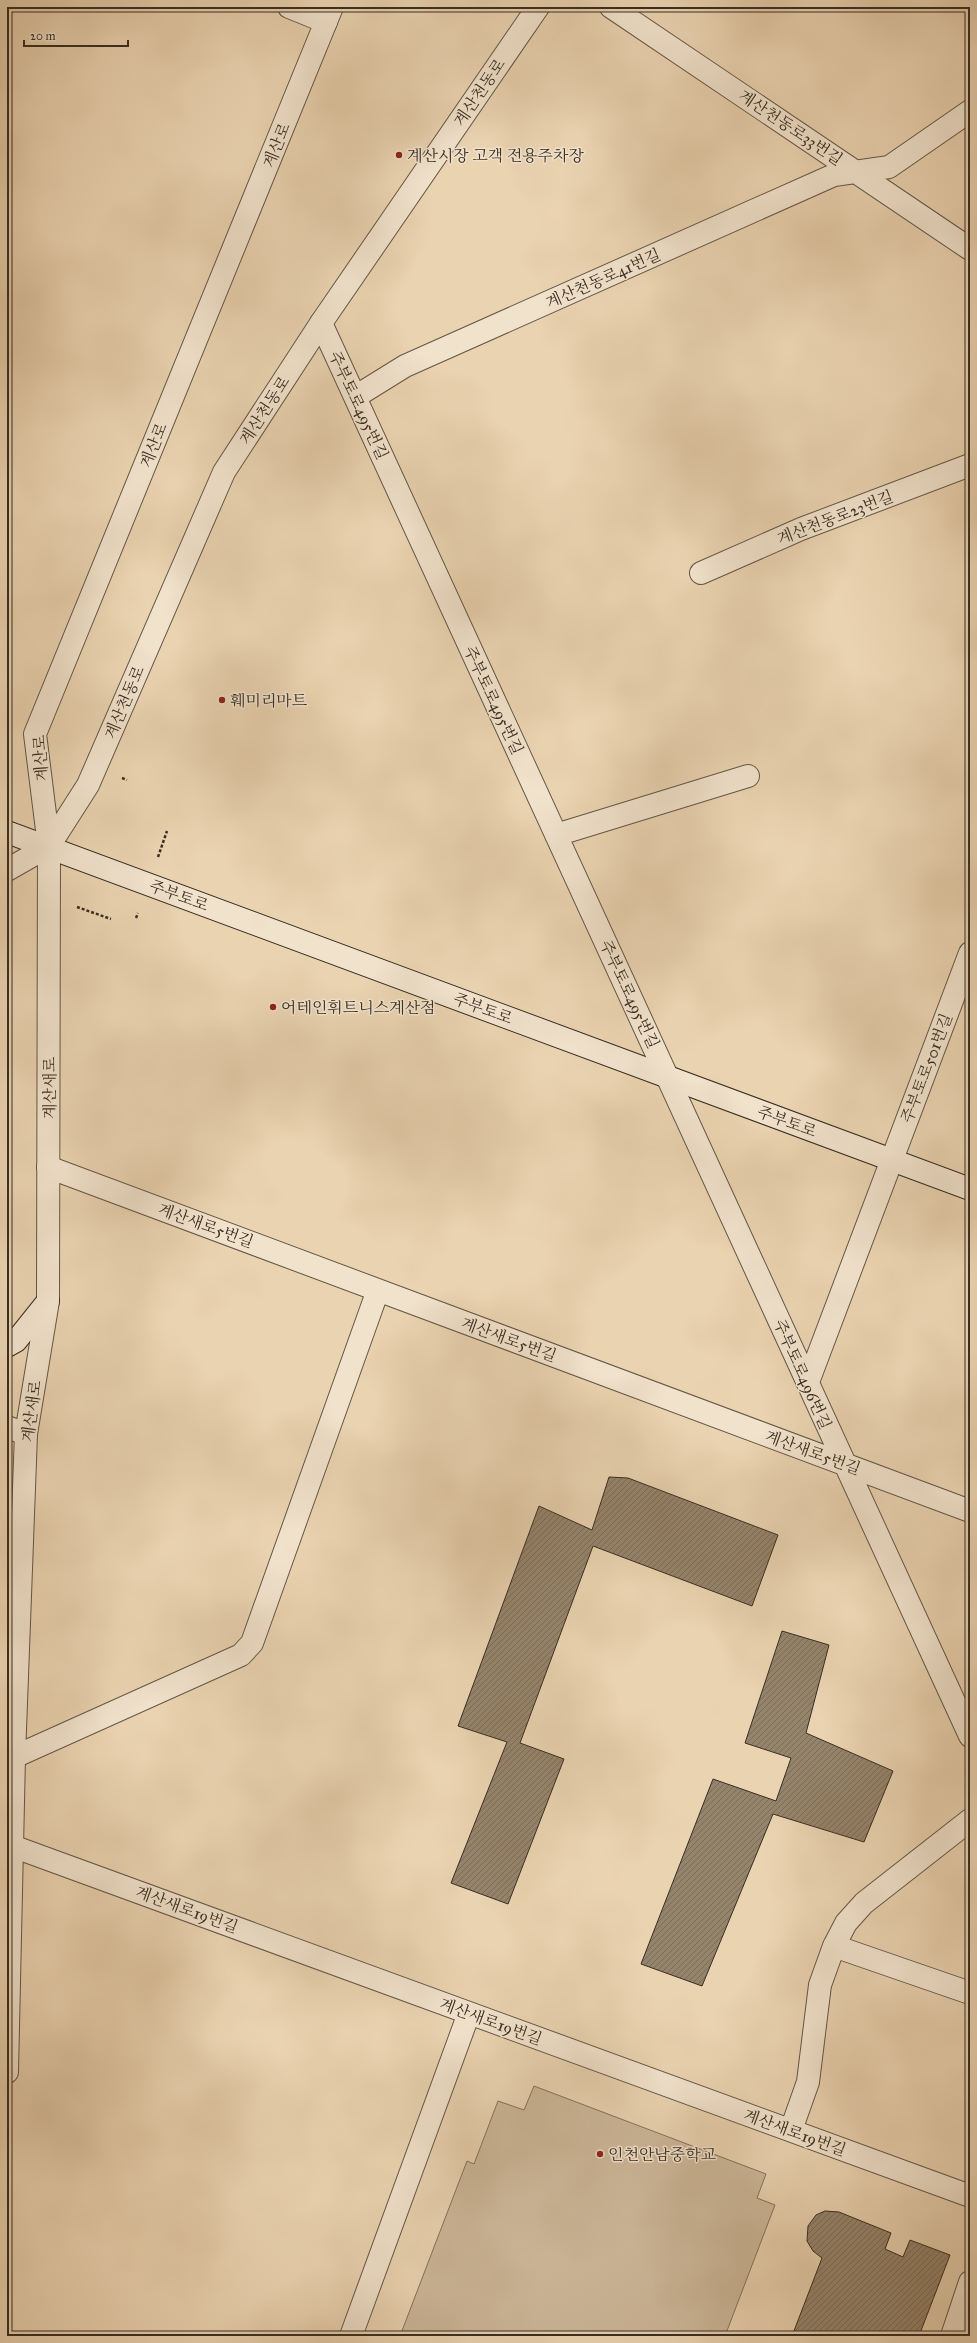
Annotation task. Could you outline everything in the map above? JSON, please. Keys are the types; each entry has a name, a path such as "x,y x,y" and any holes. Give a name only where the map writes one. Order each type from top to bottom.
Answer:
{"street":[{"path":"289,7 329,14"},
{"name":"계산천동로","path":"49,846 88,785 224,472 321,324 538,7"},
{"name":"계산천동로33번길","path":"611,7 855,170 970,249"},
{"name":"계산로","path":"49,846 35,734 329,14"},
{"name":"계산천동로41번길","path":"355,397 405,366 834,175 855,170 889,167 970,112"},
{"name":"주부토로495번길","path":"321,324 667,1076"},
{"name":"계산천동로23번길","path":"701,573 801,529 970,465"},
{"path":"556,835 748,776"},
{"name":"주부토로","path":"7,832 49,846 970,1189"},
{"path":"7,870 49,846"},
{"name":"계산새로","path":"7,2072 14,1757 16,1430 48,1302 49,846"},
{"name":"주부토로501번길","path":"891,1159 970,953"},
{"name":"주부토로496번길","path":"667,1076 970,1736"},
{"path":"808,1382 891,1159"},
{"name":"계산새로5번길","path":"48,1167 970,1511"},
{"path":"14,1757 241,1655 252,1643 378,1290"},
{"path":"7,1346 16,1341 48,1302"},
{"path":"791,2130 808,2082 820,1985 834,1946 846,1922 864,1903 970,1820"},
{"name":"계산새로19번길","path":"12,1846 970,2196"},
{"path":"834,1946 970,1993"},
{"path":"351,2336 469,2013"},
{"path":"952,2336 970,2282"}],"shaded area":[{"name":"인천안남중학교","path":"534,2086 766,2174 757,2198 775,2205 725,2336 400,2336 467,2161 474,2164 498,2101 524,2110"}],"building":[{"path":"609,1477 628,1478 778,1535 752,1606 593,1546 520,1743 564,1759 508,1904 451,1883 507,1742 458,1726 539,1506 592,1530"},
{"path":"782,1631 829,1645 806,1733 893,1771 864,1842 773,1814 702,1986 641,1964 713,1779 776,1801 791,1758 745,1743"},
{"path":"825,2211 839,2212 891,2233 885,2249 903,2257 910,2240 950,2255 919,2336 792,2336 822,2258 813,2251 807,2241 808,2226 816,2215"}],"place":[{"name":"계산시장 고객 전용주차장","path":"399,155"},
{"name":"훼미리마트","path":"222,700"},
{"name":"어테인휘트니스계산점","path":"273,1007"},
{"name":"인천안남중학교","path":"600,2154"}]}
